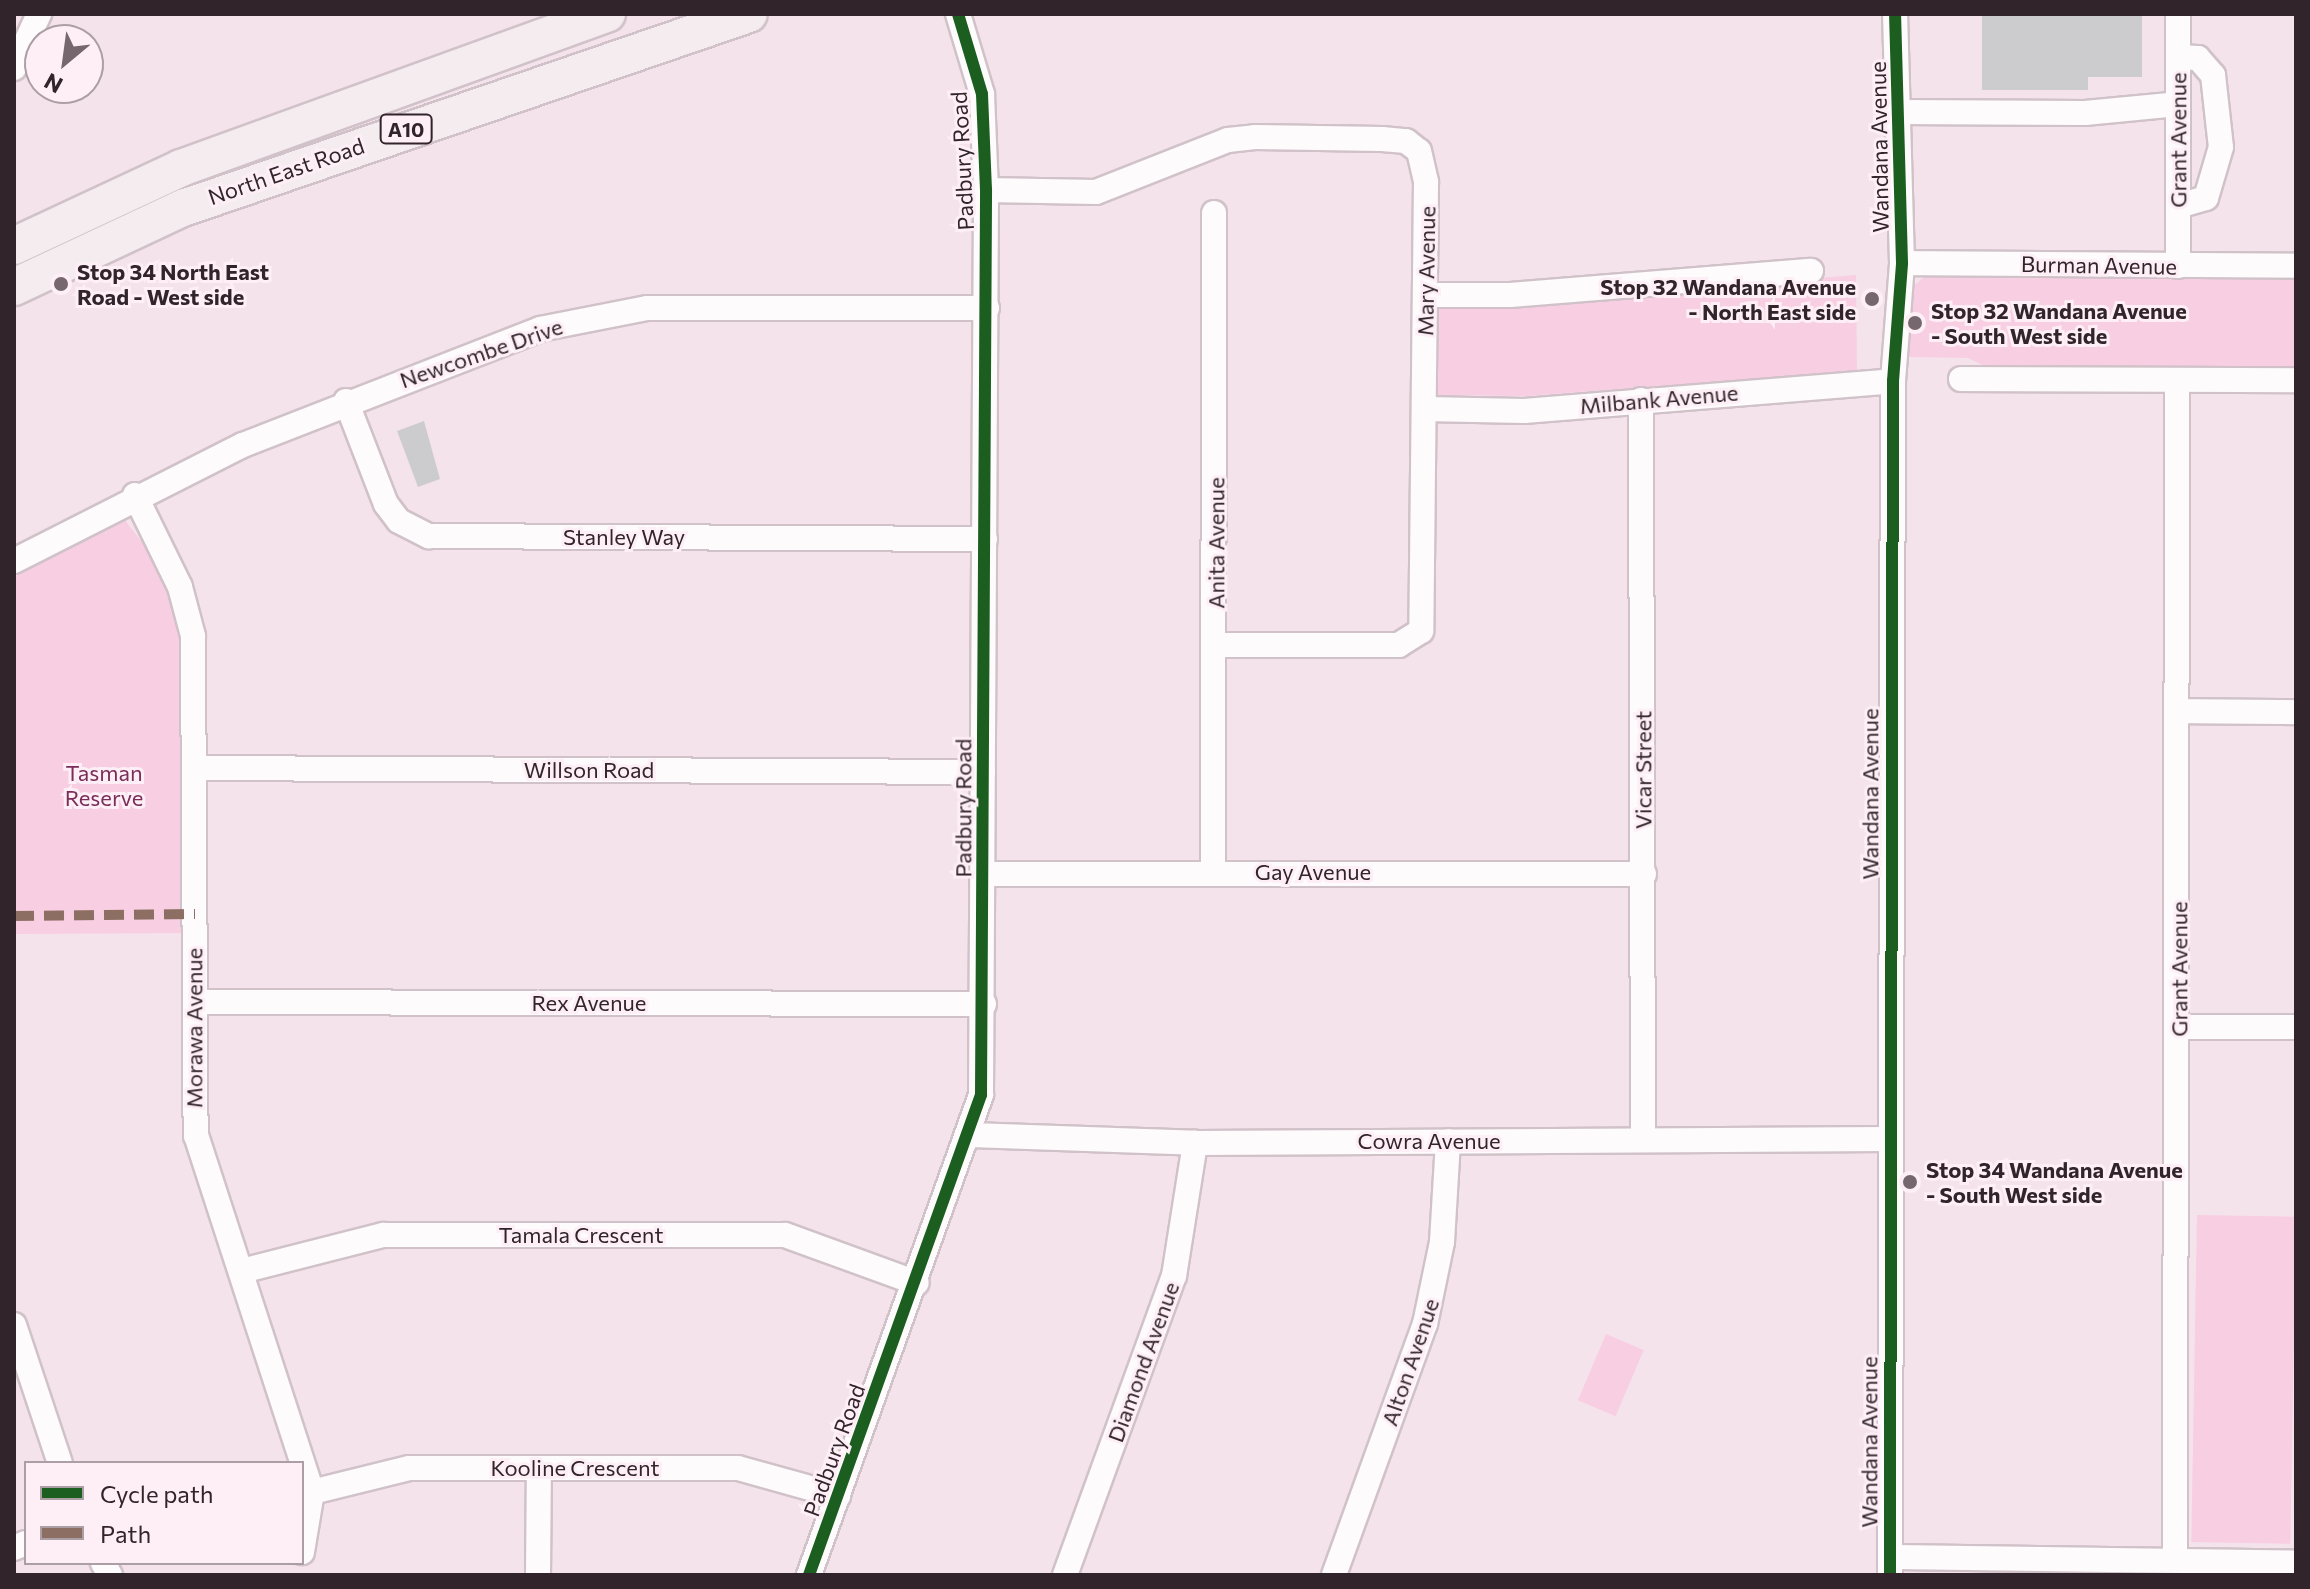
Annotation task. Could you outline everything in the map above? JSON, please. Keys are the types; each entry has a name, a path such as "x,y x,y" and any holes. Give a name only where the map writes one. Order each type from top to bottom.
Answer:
{"highway":[{"name":"North East Road","path":"14,246 194,162 607,14"},
{"name":"North East Road","path":"14,287 69,259 272,175 749,14"},
{"path":"14,264 69,259"}],"street":[{"path":"14,68 39,14"},
{"name":"Padbury Road","path":"809,1575 971,1135 981,1095 984,1004 986,190 982,94 958,14"},
{"name":"Wandana Avenue","path":"1890,1566 1887,1139 1893,381 1902,263 1895,14"},
{"name":"Grant Avenue","path":"2178,14 2178,266"},
{"path":"2178,57 2198,58 2213,75 2221,147 2206,198 2178,206"},
{"path":"1898,112 2085,113 2178,104"},
{"name":"Mary Avenue","path":"986,190 1096,192 1228,140 1406,141 1425,164 1421,631 1399,645 1217,645"},
{"name":"Anita Avenue","path":"1213,872 1217,645 1214,213"},
{"name":"Burman Avenue","path":"1902,263 2296,266"},
{"path":"1425,295 1510,295 1811,271"},
{"name":"Newcombe Drive","path":"14,561 135,495 346,401 540,329 615,311 987,308"},
{"path":"1961,379 2296,380"},
{"name":"Milbank Avenue","path":"1425,409 1524,411 1893,381"},
{"name":"Grant Avenue","path":"2175,1557 2180,1027 2177,382"},
{"name":"Vicar Street","path":"1641,400 1643,1140"},
{"name":"Stanley Way","path":"346,401 386,504 399,521 429,536 985,539"},
{"name":"Morawa Avenue","path":"135,495 187,608 195,768 196,1135 302,1461"},
{"path":"2178,711 2296,712"},
{"name":"Willson Road","path":"195,768 983,772"},
{"name":"Gay Avenue","path":"983,874 1644,874"},
{"name":"Rex Avenue","path":"195,1002 984,1004"},
{"path":"2180,1027 2296,1027"},
{"name":"Cowra Avenue","path":"971,1135 1195,1143 1887,1139"},
{"name":"Alton Avenue","path":"1334,1575 1436,1283 1448,1141"},
{"name":"Diamond Avenue","path":"1065,1575 1174,1276 1195,1143"},
{"name":"Tamala Crescent","path":"242,1271 383,1235 785,1235 917,1283"},
{"path":"14,1325 59,1461"},
{"name":"Morawa Avenue","path":"304,1467 312,1492 311,1527 304,1546"},
{"path":"538,1575 539,1468"},
{"name":"Kooline Crescent","path":"312,1492 383,1470 738,1468 838,1496"},
{"path":"1890,1566 2175,1557 2296,1563"}],"green space":[{"path":"1856,275 1857,371 1526,396 1436,395 1438,309"},
{"path":"1926,275 2296,275 2296,369 1989,368 1968,358 1909,357 1909,290"},
{"name":"Tasman Reserve","path":"124,519 162,568 193,636 195,933 14,934 14,577"},
{"path":"2197,1215 2296,1217 2290,1544 2191,1542"},
{"path":"1606,1334 1644,1350 1616,1416 1578,1400"}],"building":[{"path":"1982,14 2142,14 2142,77 2088,77 2088,90 1982,90"},
{"path":"424,421 440,479 418,487 397,431"}],"marked path":[{"path":"14,916 195,914"}],"cycle path":[{"path":"809,1575 981,1095 986,190 982,94 958,14"},
{"path":"1890,1575 1893,381 1902,263 1895,14"}],"place":[{"name":"Stop 34 North East Road - West side","path":"61,284"},
{"name":"Stop 32 Wandana Avenue - North East side","path":"1872,299"},
{"name":"Stop 32 Wandana Avenue - South West side","path":"1915,323"},
{"name":"Stop 34 Wandana Avenue - South West side","path":"1910,1182"}]}
